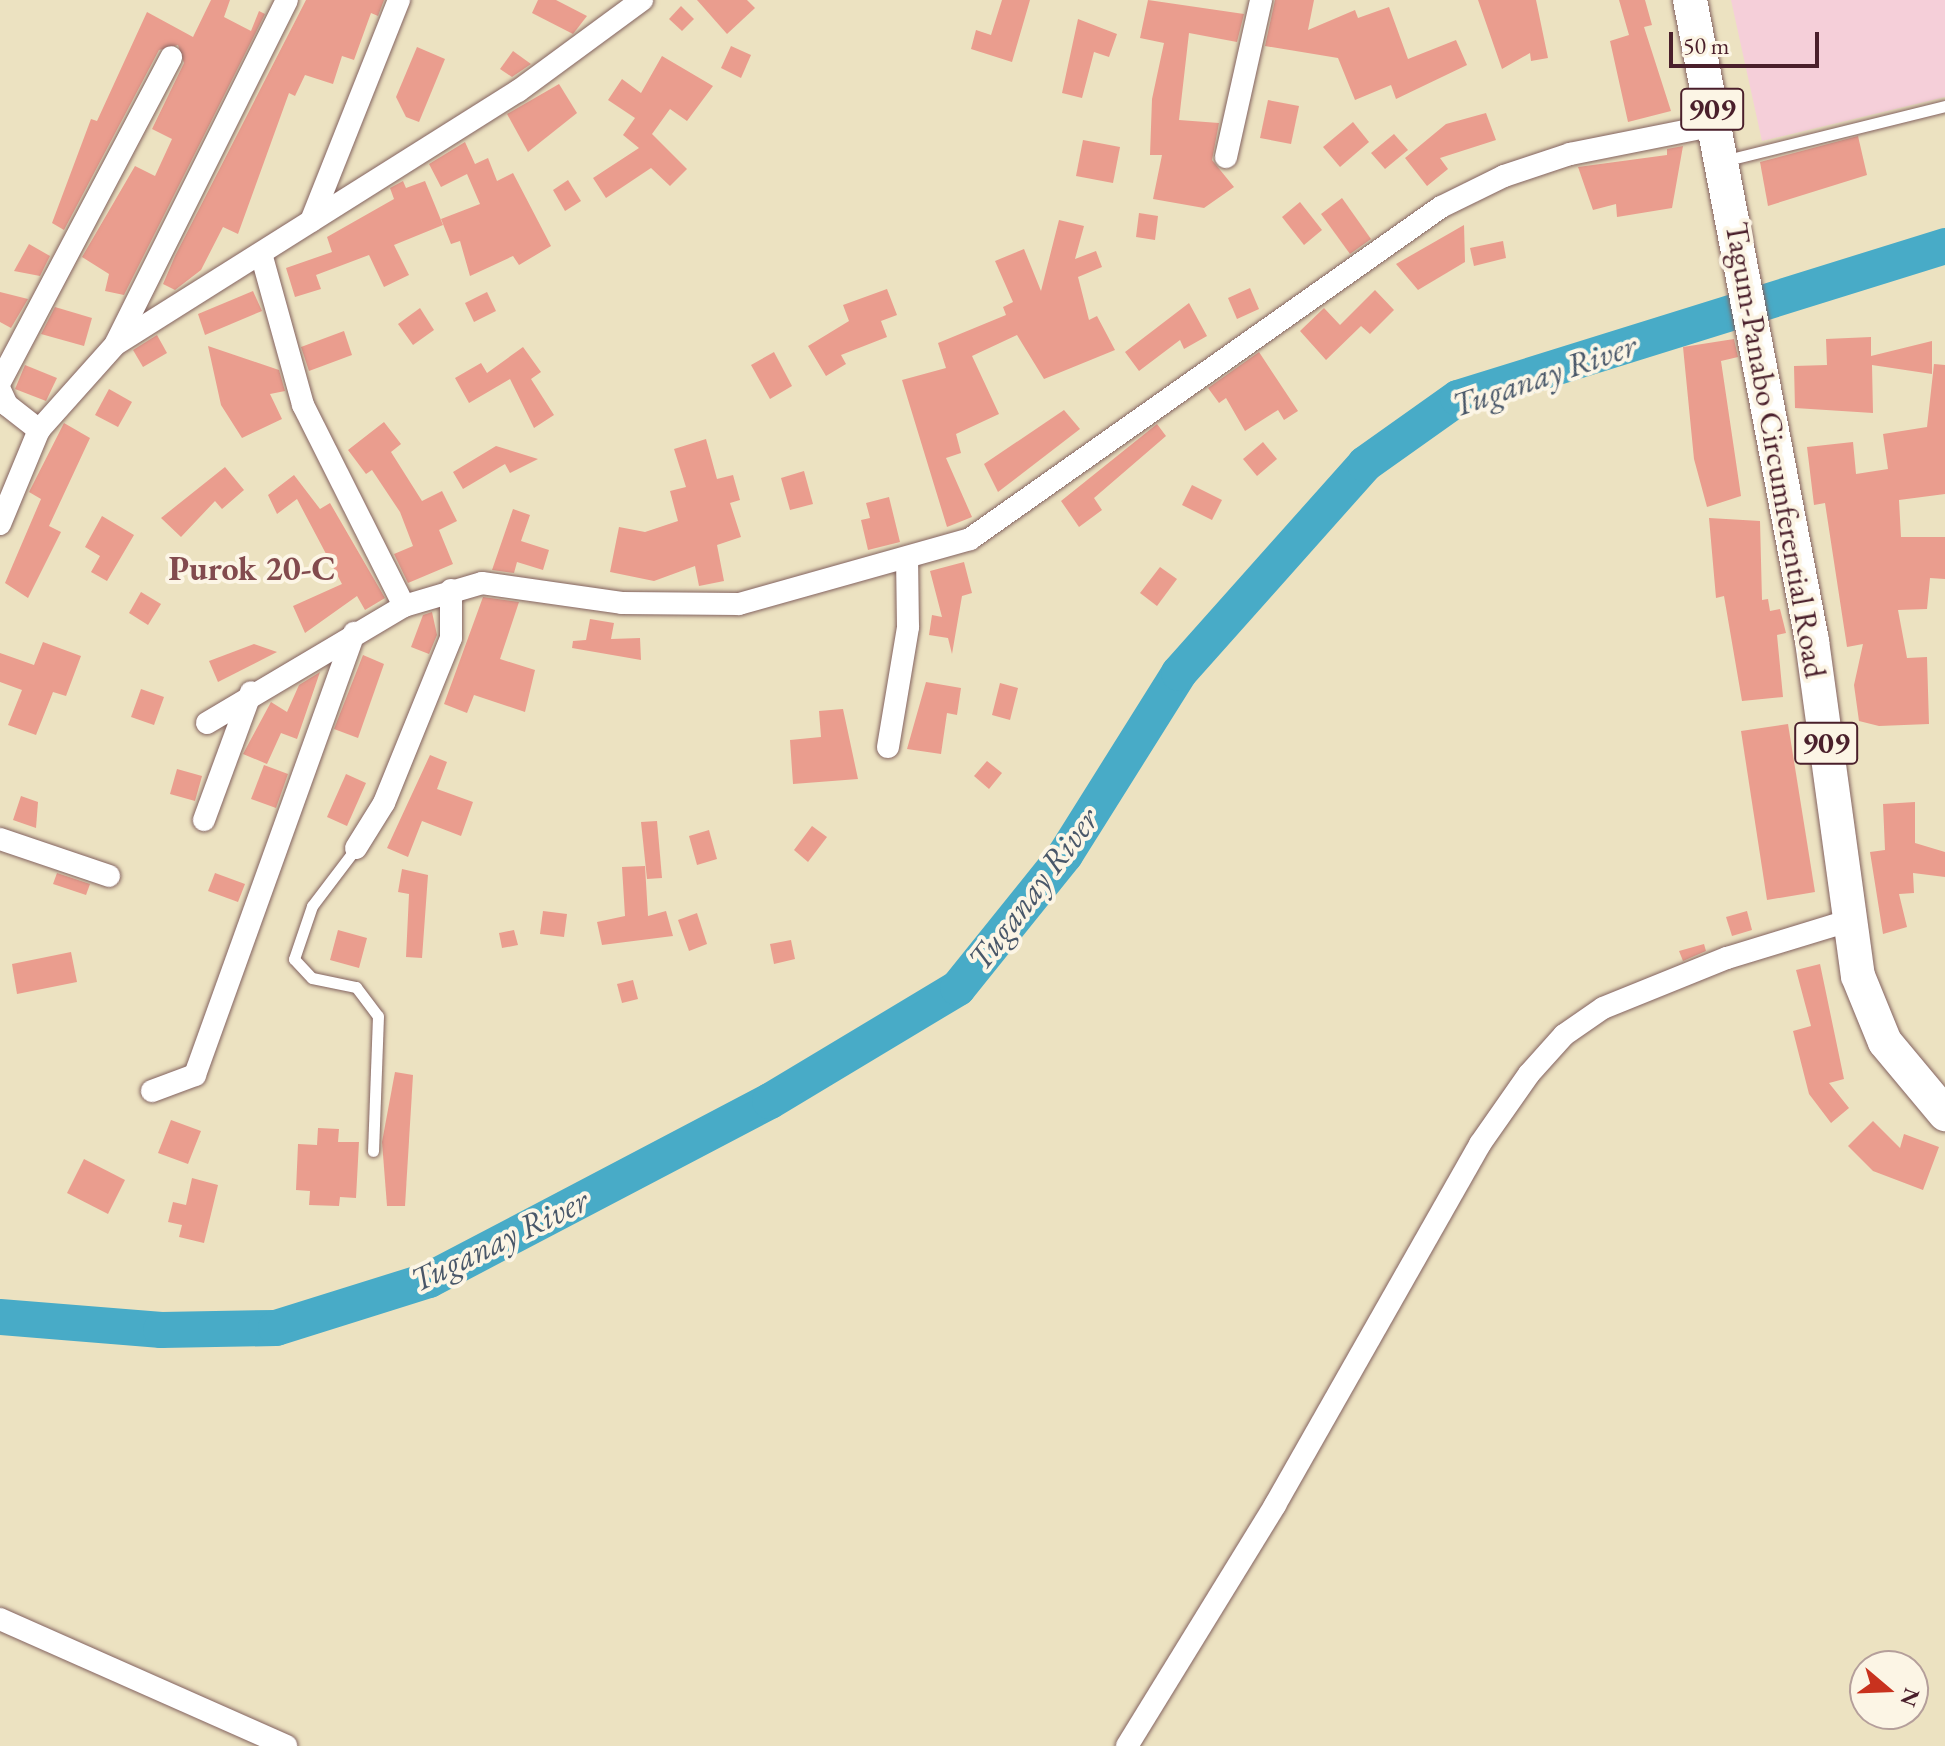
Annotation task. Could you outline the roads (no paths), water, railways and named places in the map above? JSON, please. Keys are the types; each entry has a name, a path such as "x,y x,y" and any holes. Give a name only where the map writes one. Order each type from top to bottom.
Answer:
{"main road":[{"name":"Tagum-Panabo Circumferential Road","path":"1690,0 1760,348 1812,641 1848,921 1858,976 1885,1042 1945,1114"}],"street":[{"path":"0,524 39,430 116,344 287,0"},
{"path":"311,221 399,0"},
{"path":"116,344 262,257 311,221 518,91 642,0"},
{"path":"1226,157 1261,0"},
{"path":"0,382 171,57"},
{"path":"207,723 251,692 354,633 404,606 451,590 482,583 693,608 739,604 907,559 996,522 1441,207 1570,154 1715,125"},
{"path":"262,257 303,405 404,606"},
{"path":"0,390 7,405 39,430"},
{"path":"888,747 908,627 907,559"},
{"path":"356,848 384,803 451,638 451,590"},
{"path":"152,1091 195,1075 354,633"},
{"path":"204,820 251,692"},
{"path":"0,839 109,876"},
{"path":"1127,1746 1275,1505 1480,1144 1529,1074 1564,1035 1603,1008 1727,958 1848,921"},
{"path":"0,1619 286,1746"}],"lane":[{"path":"1723,161 1945,106"},
{"path":"356,848 312,906 294,959 312,978 370,996 378,1016 373,1151"}],"waterway":[{"name":"Tuganay River","path":"0,1317 161,1330 276,1328 429,1280 770,1101 958,988 1065,855 1179,673 1365,464 1458,398 1945,246"}],"district":[{"name":"Purok 20-C","path":"252,569"}]}
